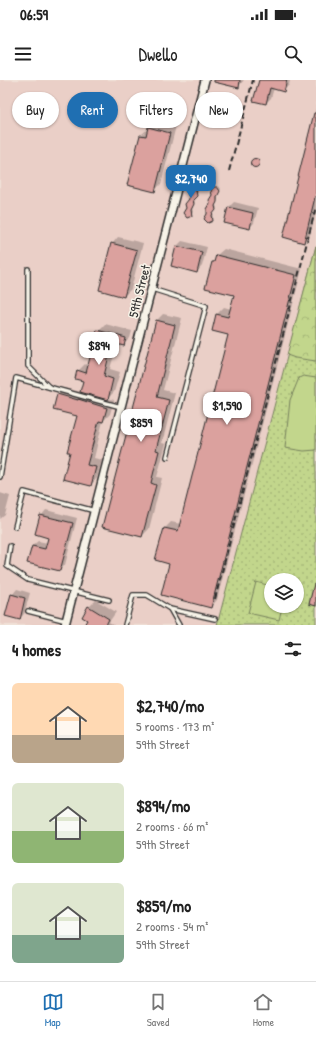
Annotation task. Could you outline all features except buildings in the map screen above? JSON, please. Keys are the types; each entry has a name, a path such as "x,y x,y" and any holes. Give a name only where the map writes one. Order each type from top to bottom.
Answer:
{"street":[{"name":"59th Street","path":"66,623 205,80"}],"lane":[{"path":"28,269 28,366 50,388"},
{"path":"152,290 206,306 166,457"},
{"path":"0,477 16,378 122,407"},
{"path":"14,527 24,492 95,510"},
{"path":"10,546 7,566 28,580 109,600"},
{"path":"124,625 133,595 147,595 170,609 215,619"},
{"path":"170,609 179,625"},
{"path":"28,611 66,623"}],"shaded area":[{"path":"0,80 316,80 316,246 217,625 3,625 0,623"}],"green space":[{"path":"316,246 316,625 217,625"},
{"path":"316,246 316,361 295,358 287,355"},
{"path":"303,376 316,378 316,450 304,451 285,448 290,400 299,378"},
{"path":"256,582 264,584 264,613 281,613 279,620 248,613"}],"railway":[{"path":"229,171 253,80"},
{"path":"215,599 316,207"}]}
